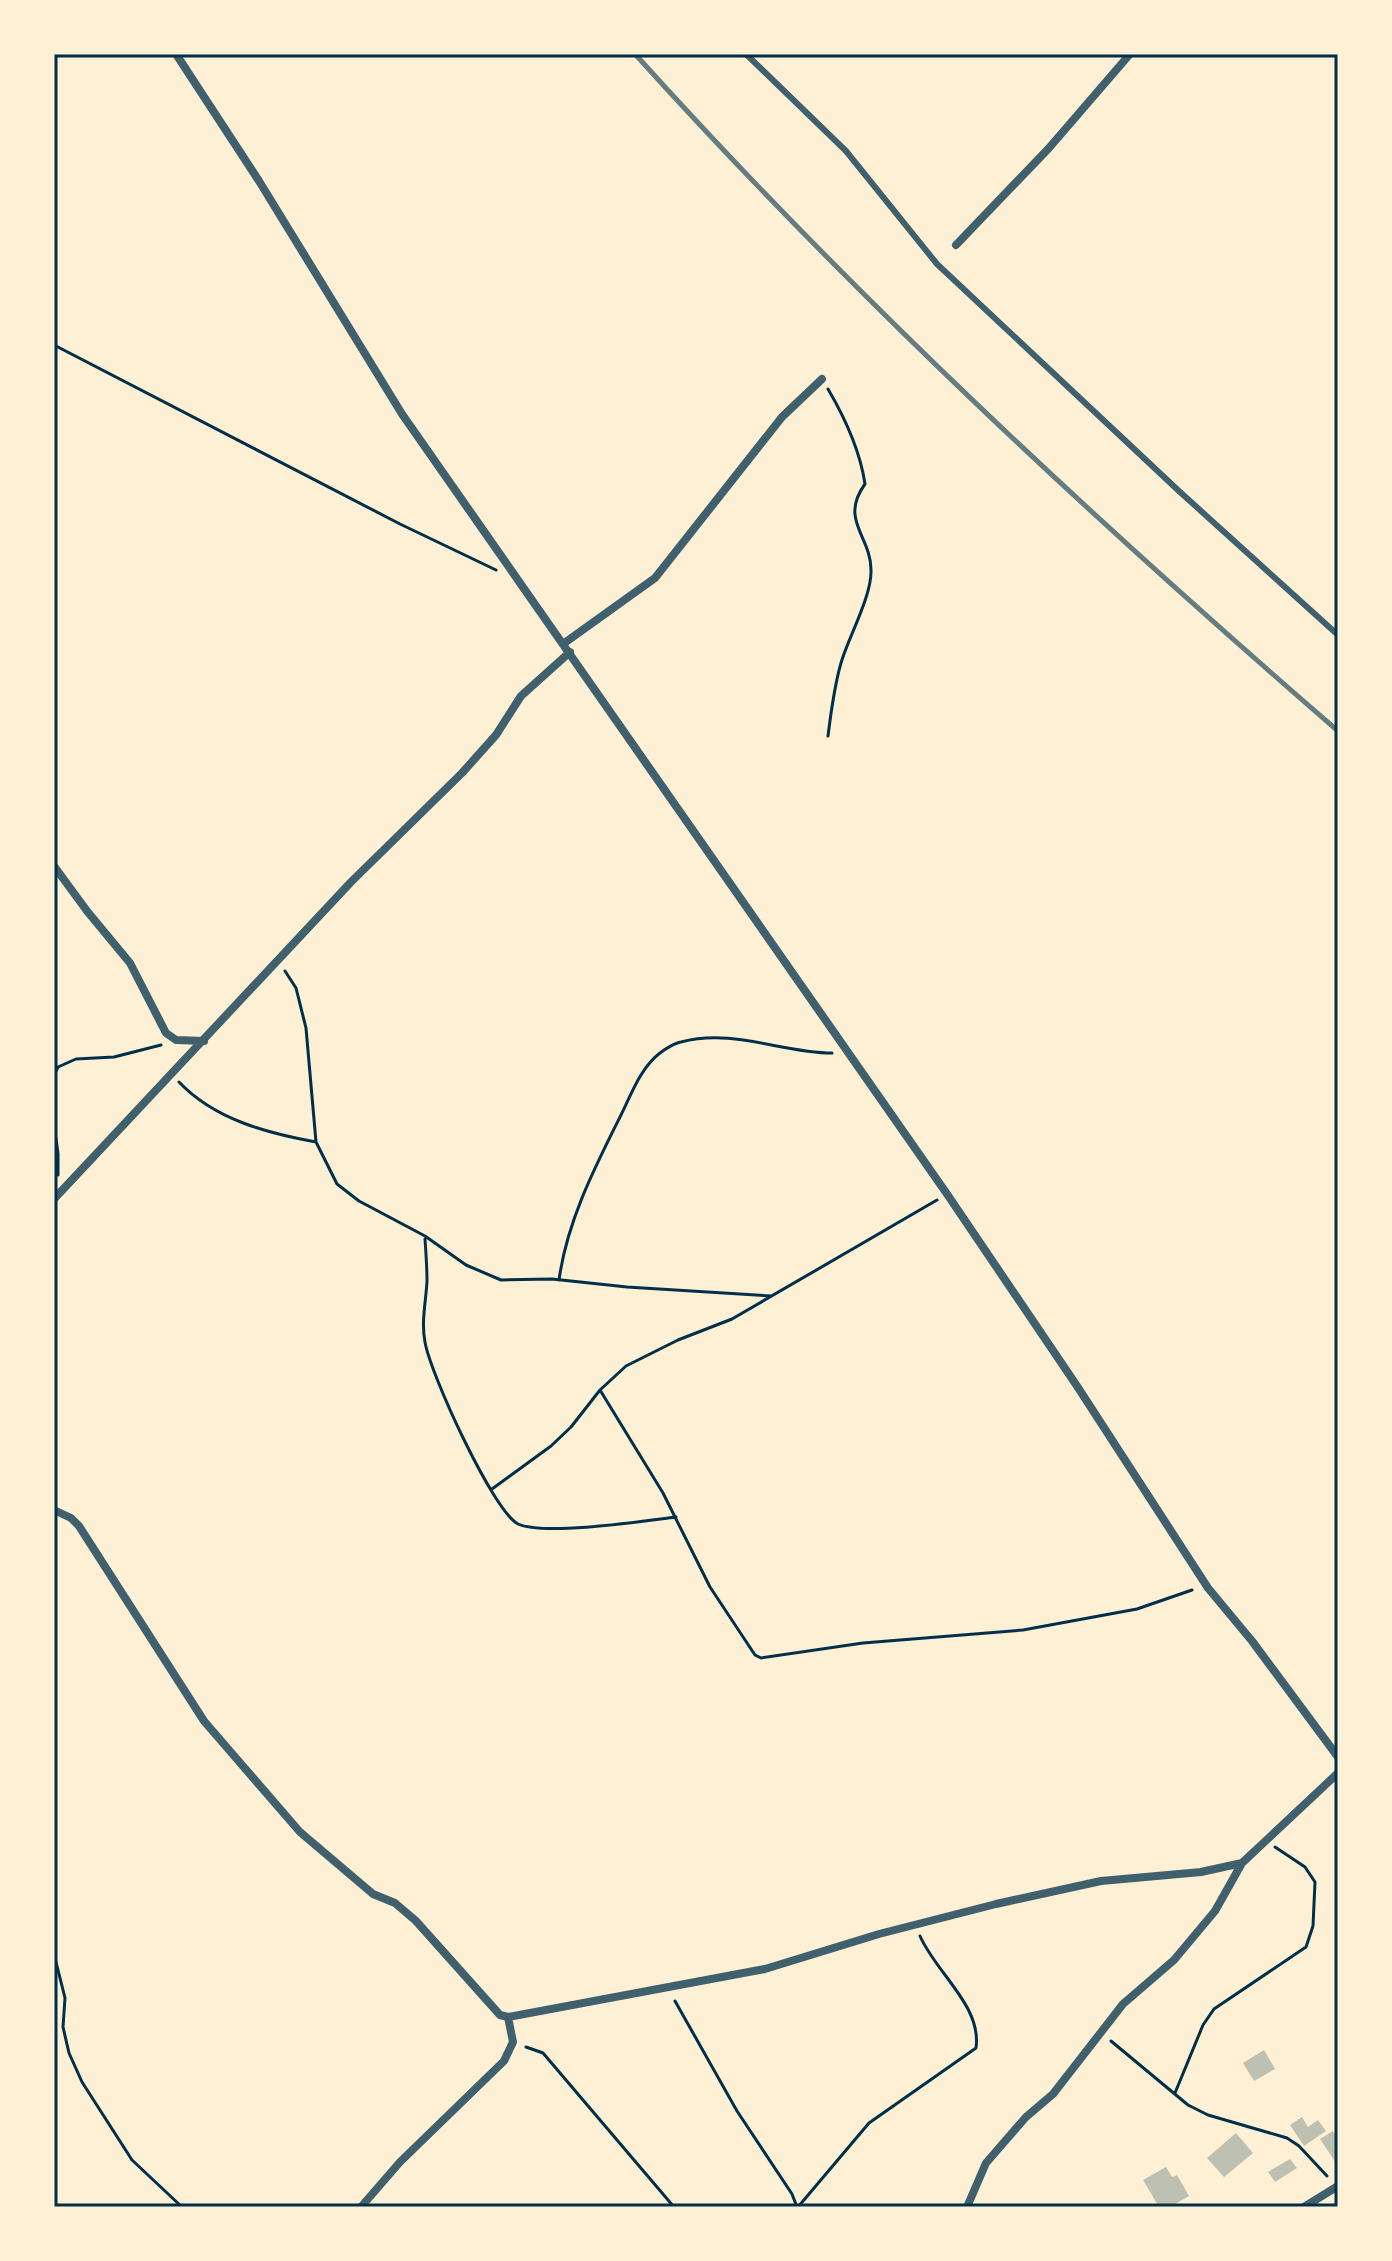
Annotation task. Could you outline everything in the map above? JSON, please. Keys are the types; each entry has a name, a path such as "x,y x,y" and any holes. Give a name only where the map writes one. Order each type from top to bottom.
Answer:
{"street":[{"path":"176,54 259,181 402,414 947,1194 1206,1585 1338,1757"},
{"path":"956,245 1049,148 1130,54"},
{"path":"563,644 655,578 782,417 822,379"},
{"path":"54,1199 351,882 462,773 496,735 521,696 570,652"},
{"path":"54,866 130,963 166,1033 176,1040 204,1041"},
{"path":"54,1510 71,1518 79,1526 204,1721 300,1832 373,1894 395,1903 416,1921 500,2015 508,2017 765,1969 916,1925 1101,1881 1201,1872 1242,1863"},
{"path":"967,2207 986,2163 1026,2117 1053,2094 1123,2004 1174,1960 1215,1911 1242,1863 1338,1773"},
{"path":"361,2207 400,2162 504,2061 513,2042 508,2017"},
{"path":"1304,2207 1336,2187"}],"lane":[{"path":"746,54 846,151 937,264 1338,635"}],"path":[{"path":"54,345 400,524 489,568 518,577"},
{"path":"822,379 849,428 863,469 865,484 858,493 854,516 871,570 861,609 841,662 828,736"},
{"path":"278,962 296,988 306,1028 316,1142 337,1184 359,1201 425,1236 466,1265 501,1280 559,1280 771,1296"},
{"path":"559,1280 563,1252 596,1162 639,1080 658,1054 680,1042 731,1037 812,1053 849,1053"},
{"path":"54,1075 58,1067 76,1059 128,1055 176,1040"},
{"path":"170,1073 189,1094 215,1111 261,1130 316,1142"},
{"path":"54,1123 59,1173 54,1184"},
{"path":"492,1489 551,1446 571,1427 600,1390 626,1366 678,1340 732,1319 947,1194"},
{"path":"425,1236 424,1341 431,1368 503,1510 519,1524 575,1527 676,1517"},
{"path":"600,1390 676,1517 710,1587 755,1655 761,1658 863,1643 1023,1630 1137,1609 1206,1585"},
{"path":"1175,2093 1203,2025 1214,2009 1306,1947 1313,1926 1315,1882 1305,1867 1264,1840"},
{"path":"667,1987 737,2111 798,2207 869,2123 976,2048 978,2033 973,2015 928,1955 916,1925"},
{"path":"54,1954 65,1998 63,2027 69,2053 82,2082 132,2160 182,2207"},
{"path":"1102,2033 1188,2105 1208,2115 1287,2138 1310,2157 1336,2187"},
{"path":"513,2042 543,2053 674,2207"}],"building":[{"path":"1264,2050 1275,2069 1254,2081 1243,2063"},
{"path":"1302,2117 1308,2127 1318,2120 1326,2131 1304,2146 1290,2125"},
{"path":"1333,2131 1338,2138 1338,2166 1320,2139"},
{"path":"1236,2133 1253,2153 1224,2177 1207,2158"},
{"path":"1290,2159 1297,2168 1275,2182 1268,2172"},
{"path":"1166,2167 1172,2177 1177,2175 1189,2196 1170,2207 1159,2207 1143,2180"}],"railway":[{"path":"635,54 802,232 976,403 1155,569 1338,731"}]}
